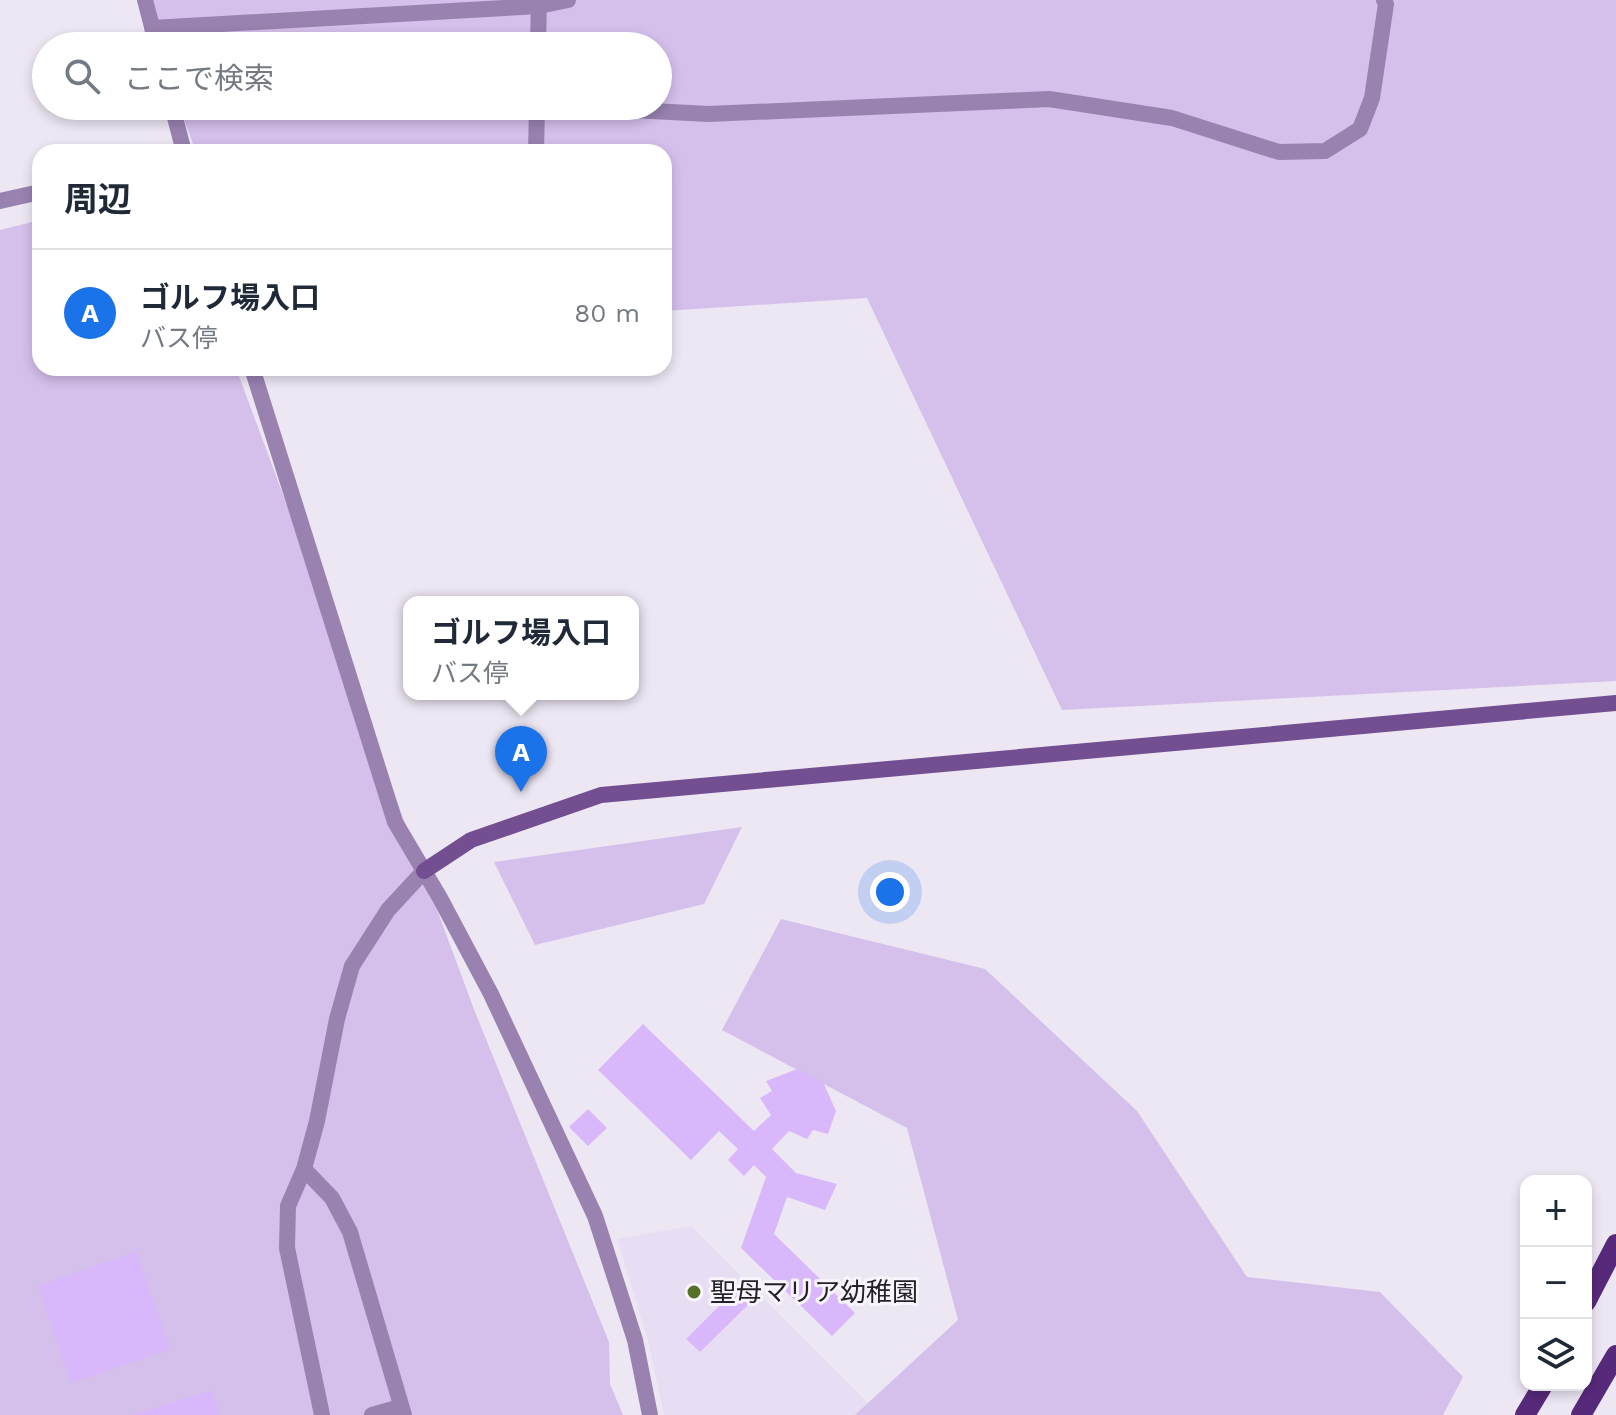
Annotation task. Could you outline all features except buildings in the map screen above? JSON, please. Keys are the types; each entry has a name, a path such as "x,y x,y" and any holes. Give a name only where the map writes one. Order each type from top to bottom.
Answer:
{"main road":[{"path":"1592,1290 1616,1244"},
{"path":"1581,1415 1616,1355"},
{"path":"1525,1415 1539,1391"}],"street":[{"path":"145,0 153,32"},
{"path":"152,28 568,0"},
{"path":"672,112 709,114 1049,99 1172,118 1279,152 1325,151 1360,129 1372,98 1386,4 1384,0"},
{"path":"538,32 539,3"},
{"path":"176,120 182,144"},
{"path":"536,144 537,120"},
{"path":"0,201 32,194"},
{"path":"255,376 395,822 491,994 595,1216 635,1340 650,1415"},
{"path":"322,1415 287,1248 288,1206 304,1169 317,1121 337,1019 352,966 388,910 424,871 471,840 601,795 1616,703"},
{"path":"304,1169 332,1198 350,1232 402,1411 372,1415"}],"shaded area":[{"path":"140,0 1616,0 1616,681 1062,710 867,298 672,310 672,144 193,144 184,120 672,120 672,32 152,32"},
{"path":"32,222 32,376 239,376 475,1012 609,1342 610,1384 623,1415 0,1415 0,230"},
{"path":"742,827 704,904 535,945 494,862"},
{"path":"781,919 985,969 1137,1111 1247,1277 1380,1292 1463,1377 1443,1415 855,1415 958,1320 907,1128 722,1030"},
{"name":"聖母マリア幼稚園","path":"691,1226 880,1415 664,1415 649,1344 617,1239"}],"place":[{"name":"ゴルフ場入口","path":"521,792"},
{"name":"聖母マリア幼稚園","path":"694,1292"}]}
